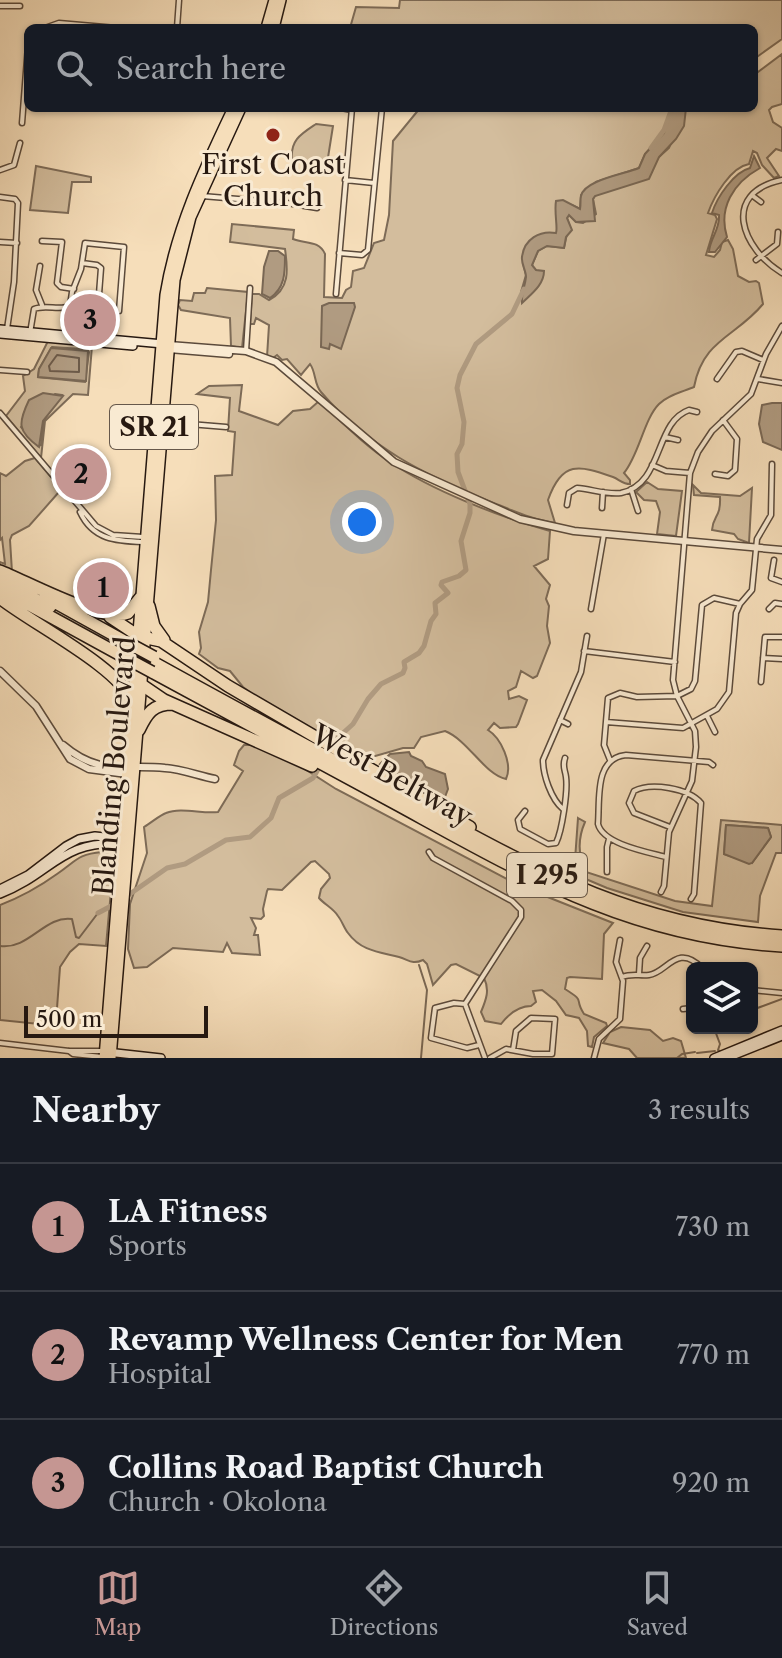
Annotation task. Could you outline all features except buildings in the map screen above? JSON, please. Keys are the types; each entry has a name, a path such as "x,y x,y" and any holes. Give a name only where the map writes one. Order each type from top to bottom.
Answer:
{"highway":[{"path":"0,572 95,610 124,615 145,602 155,630 169,646"},
{"path":"0,572 140,660"},
{"name":"West Beltway","path":"0,580 534,879 613,913 699,936 782,946"},
{"name":"West Beltway","path":"0,589 140,660"},
{"path":"0,597 140,660"},
{"path":"0,597 106,669 125,687 132,702"},
{"path":"95,610 140,660 173,704"},
{"path":"106,669 140,660 154,638 228,686 477,831"},
{"path":"82,655 122,689 131,718"},
{"path":"139,730 152,709 173,704 324,760 477,831 557,873 629,901 702,920 782,933"},
{"name":"West Beltway","path":"324,760 526,865 592,894 644,913 691,924 782,933"}],"main road":[{"path":"268,24 278,0"},
{"path":"275,24 278,0"},
{"name":"Blanding Boulevard","path":"188,216 200,196 231,112"},
{"name":"Blanding Boulevard","path":"148,540 156,514 153,450 171,280 188,216 215,155 239,112"},
{"path":"2,331 165,347"},
{"name":"Blanding Boulevard","path":"130,770 139,730 148,540 163,421 165,347"},
{"name":"Blanding Boulevard","path":"108,1056 117,905 123,882 126,841 132,702 140,660"},
{"path":"0,892 78,847 126,841"},
{"name":"Blanding Boulevard","path":"108,1056 125,897 123,882"},
{"path":"727,1058 780,1033"},
{"path":"714,1058 780,1033"},
{"path":"108,1056 161,1058"}],"street":[{"path":"177,24 179,0"},
{"path":"0,6 20,6"},
{"path":"22,123 24,97"},
{"path":"336,294 352,112"},
{"path":"339,253 366,253 382,112"},
{"path":"0,170 16,167 20,143"},
{"path":"345,180 374,183"},
{"path":"782,180 753,196 743,211 742,221 745,232 762,257 782,273"},
{"path":"200,196 317,208"},
{"path":"753,196 761,202"},
{"path":"0,197 17,201 17,243 8,317 2,331"},
{"path":"756,260 777,244 778,232"},
{"path":"42,241 62,242 57,283 61,287 74,289"},
{"path":"0,242 17,243"},
{"path":"30,334 32,312 42,305 70,306 85,243 124,247 119,311 103,309"},
{"path":"82,263 100,267 99,294 103,309 100,341"},
{"path":"40,266 36,290 42,305"},
{"path":"246,351 250,288"},
{"path":"0,316 8,317"},
{"path":"661,892 670,827 688,794 695,761 696,741 692,724 677,696 673,680 690,473 703,443 748,398 763,360 782,326"},
{"path":"165,347 246,351 265,357 290,371 387,457 412,472 535,524 780,551"},
{"path":"165,347 265,357"},
{"path":"717,379 736,352 763,360"},
{"path":"0,370 27,372"},
{"path":"758,379 782,383"},
{"path":"567,505 569,493 574,489 615,493 631,489 640,482 661,452 669,423 689,410 697,412"},
{"path":"0,413 78,507 97,535 108,539 148,540"},
{"path":"715,474 728,476 736,467 737,439 723,420"},
{"path":"163,421 226,427"},
{"path":"665,437 678,440"},
{"path":"606,722 679,729 721,706 729,692 736,613 752,590 754,548 771,515 772,464"},
{"path":"652,465 666,471 690,473"},
{"path":"631,489 638,511"},
{"path":"602,508 603,492"},
{"path":"591,609 604,534"},
{"path":"774,560 771,578 782,582"},
{"path":"610,760 604,745 607,701 611,696 620,693 637,697 677,696 691,689 702,605 714,598 740,604"},
{"path":"769,609 775,603 782,604"},
{"path":"563,809 554,799 543,765 581,672 587,636"},
{"path":"761,682 765,637 782,637"},
{"path":"584,651 675,662"},
{"path":"763,658 782,659"},
{"path":"0,671 36,706 60,742 94,768 168,768 215,779"},
{"path":"707,715 715,732"},
{"path":"560,720 568,724"},
{"path":"666,857 609,839 599,828 602,774 610,760 626,755 713,765"},
{"path":"525,811 518,820 520,829 548,844 558,841 565,758"},
{"path":"670,827 634,813 629,806 634,791 645,787 679,791 696,798 702,806 691,899"},
{"path":"607,872 609,839"},
{"path":"429,852 437,861 512,901 521,910 521,917 465,1004"},
{"path":"594,1058 599,1039 620,1019 622,977 616,962 620,940"},
{"path":"639,974 640,958 647,946"},
{"path":"622,977 654,974 669,961 677,959 694,962"},
{"path":"758,991 782,993"},
{"path":"465,1004 454,1003 435,1008 431,1038 467,1048 479,1045"},
{"path":"465,1004 479,1045 487,1058 502,1049 552,1054 555,1019 531,1018 516,1031 513,1050"},
{"path":"0,1043 108,1056"}],"shaded area":[{"path":"400,0 782,0 782,39 758,56 758,24 351,24 356,7 399,8"},
{"path":"782,54 782,104 769,110 773,122 782,128 782,151 776,149 767,158 779,176 774,178 753,151 749,164 742,166 724,183 714,199 708,213 717,219 706,255 714,257 722,242 728,240 733,249 738,276 759,283 763,304 713,348 698,371 694,387 659,404 624,473 630,484 590,470 573,469 559,478 548,500 555,523 539,520 443,481 399,458 358,429 321,392 310,364 301,375 287,359 282,360 277,355 267,357 269,325 256,318 254,324 250,324 252,294 269,300 281,290 287,271 285,249 230,242 232,224 294,230 293,239 319,246 325,254 324,297 342,298 351,287 353,271 364,268 374,243 384,240 389,215 393,141 417,112 670,112 664,133 645,154 639,168 596,182 581,195 580,209 572,205 556,234 523,263 526,275 521,292 536,270 532,265 538,251 547,246 564,248 569,215 576,222 583,223 596,214 595,196 659,157 669,148 684,112 758,112 758,72"},
{"path":"316,124 333,126 327,164 292,160 295,142"},
{"path":"36,166 91,177 91,182 72,182 68,213 30,210"},
{"path":"207,288 248,292 242,348 231,346 230,318 181,310 178,305 180,300 192,301 194,293 205,293"},
{"path":"48,341 92,346 88,395 73,394 45,421 41,458 6,416 25,391 23,376 34,369","holes":["52,347 89,352 85,382 38,377 39,369","55,394 62,395 43,421 41,445 38,446 21,427"]},
{"path":"242,385 239,411 278,425 293,411 310,409 319,401 371,448 407,473 467,502 550,531 548,559 534,566 550,585 546,599 550,643 537,676 533,678 521,671 516,687 508,691 509,699 519,696 527,700 516,727 500,728 494,723 488,730 504,752 508,766 506,779 491,771 445,731 421,737 414,748 403,748 365,759 259,699 243,687 230,671 218,668 199,654 199,632 208,602 216,520 215,476 232,475 235,432 228,431 230,398 197,394 209,386"},
{"path":"35,458 57,484 59,492 29,526 12,535 12,572 0,565 0,562 5,564 2,538 0,540 0,473 6,476 25,461"},
{"path":"647,482 658,489 682,491 676,536 657,534 660,512 656,501 644,500 636,492"},
{"path":"693,485 701,493 740,496 752,488 749,543 734,534 712,530 720,497 694,495"},
{"path":"244,745 254,745 300,766 336,789 520,886 613,923 604,934 602,979 570,977 565,989 578,999 584,1014 606,1023 607,1026 594,1037 592,1047 588,1046 587,1031 579,1018 566,1015 556,1001 542,990 533,991 536,1002 514,1012 501,1024 485,1021 481,1012 487,991 484,978 456,964 451,965 433,985 423,960 411,962 359,944 336,913 319,898 321,889 330,878 315,861 282,890 268,889 264,916 261,919 251,918 256,928 254,935 258,935 260,955 232,953 227,943 223,952 173,948 147,967 134,968 128,949 130,904 147,853 144,827 172,811 218,812 243,771 234,765"},
{"path":"578,818 585,822 580,847 586,872 675,901 712,906 721,820 782,825 782,853 776,853 760,896 758,922 683,912 574,874","holes":["726,825 768,828 771,837 752,863 724,854"]},
{"path":"102,852 114,857 106,946 79,944 60,967 56,1022 49,1025 0,1020 0,905 37,887 82,856"},
{"path":"621,1027 650,1030 663,1041 673,1038 681,1041 686,1058 637,1058 629,1049 603,1043 610,1032"}],"water":[{"path":"670,112 686,112 684,126 659,157 649,179 595,196 595,221 576,222 569,215 567,218 572,230 566,237 564,248 547,246 538,251 532,265 536,270 544,271 542,281 522,303 526,277 523,251 534,237 556,233 556,201 563,200 580,209 584,190 606,178 639,168 645,154 664,133"},
{"path":"754,156 760,168 742,181 730,197 725,216 727,237 715,252 709,252 719,221 719,215 712,213 714,207 732,180 750,168"},
{"path":"269,251 278,251 285,256 281,285 270,298 262,294"},
{"path":"354,303 341,349 330,344 329,349 321,347 322,306"},
{"path":"51,348 88,351 86,381 38,377"},
{"path":"43,393 63,396 43,421 39,447 23,431 22,421 29,400"},
{"path":"782,403 782,450 763,442 759,424 762,405"},
{"path":"409,752 426,767 445,774 448,789 445,797 433,795 380,764 390,754"},
{"path":"726,825 768,828 771,837 749,864 724,854"}],"waterway":[{"path":"651,148 664,130 671,112"},
{"path":"331,744 353,724 381,684 403,673 404,662 419,653 436,614 435,603 448,593 442,582 466,570 461,541 470,504 458,472 457,454 462,444 464,422 457,388 476,344 512,314 524,289"},
{"path":"127,896 167,868 185,864 226,840 250,837 271,818 279,798 313,778 321,764"},
{"path":"98,913 115,904"},
{"path":"0,946 20,943 62,919 72,919 76,937 79,938 98,913"},
{"path":"419,965 427,990 421,1058"},
{"path":"758,1008 782,999"},
{"path":"716,1034 720,1051"},
{"path":"697,1053 715,1051"},
{"path":"677,1058 695,1052"}],"place":[{"name":"First Coast Church","path":"273,135"},
{"name":"Collins Road Baptist Church","path":"90,320"},
{"name":"Revamp Wellness Center for Men","path":"81,474"},
{"name":"LA Fitness","path":"103,588"}]}
